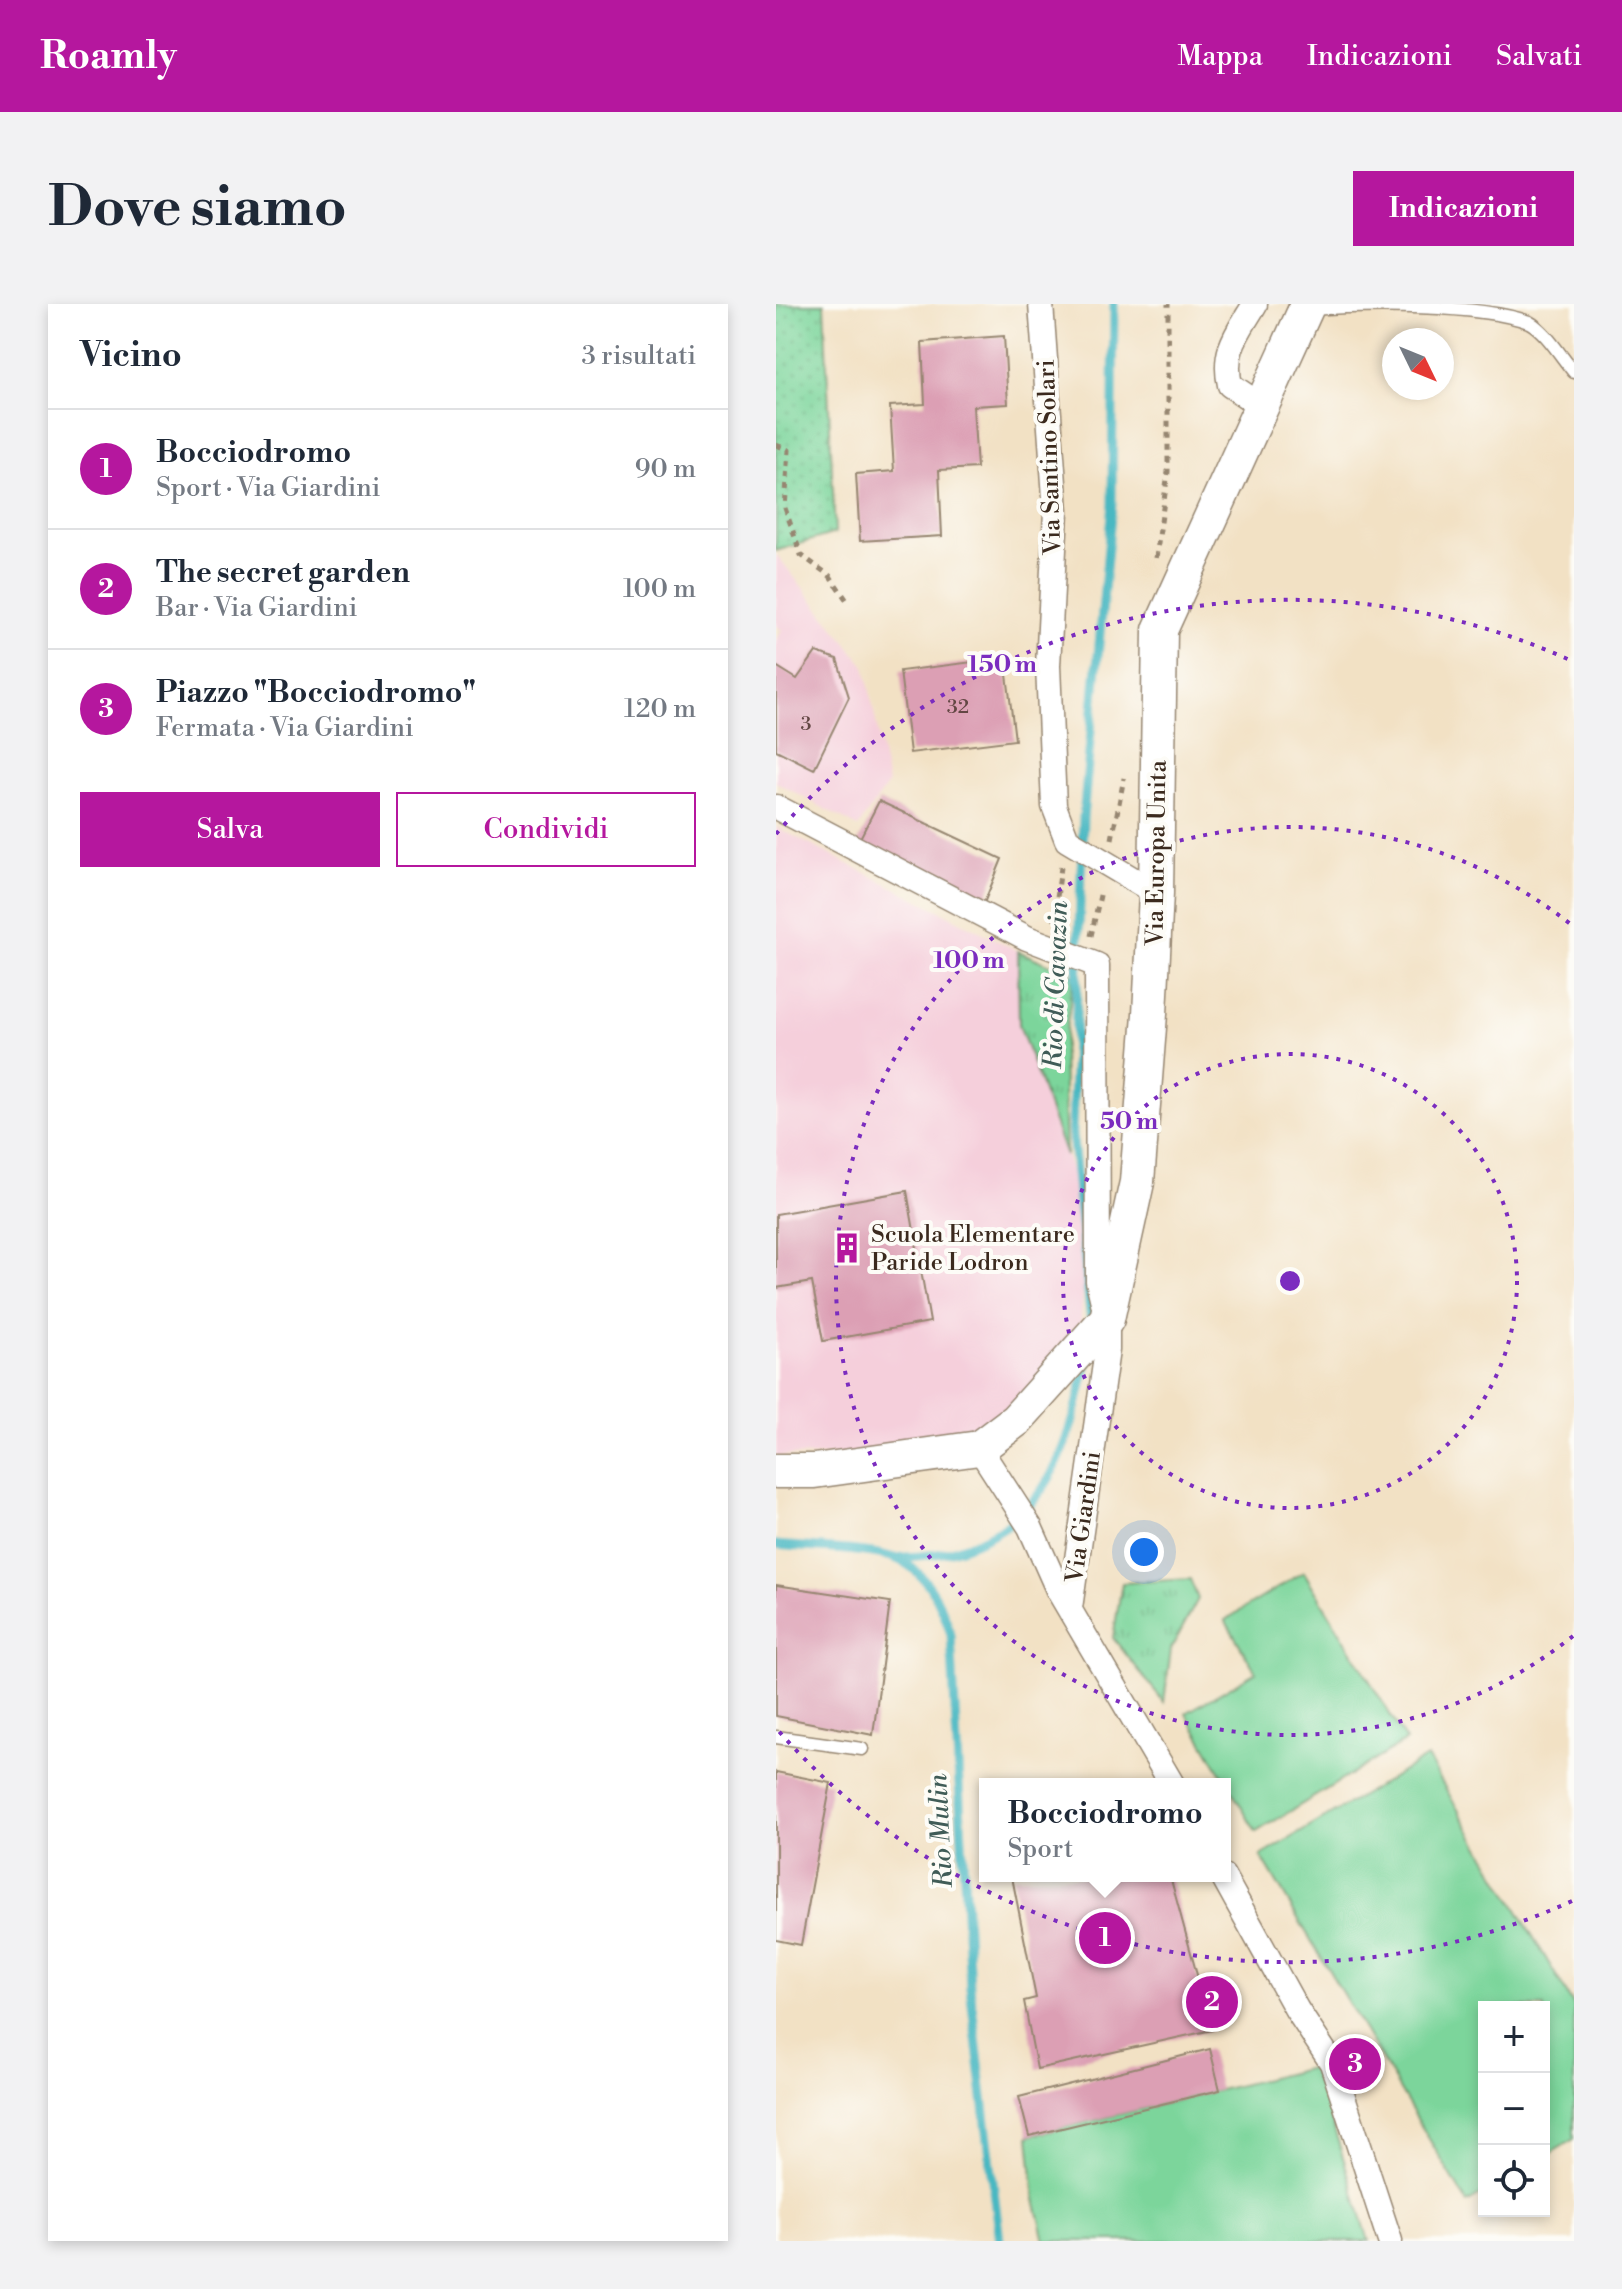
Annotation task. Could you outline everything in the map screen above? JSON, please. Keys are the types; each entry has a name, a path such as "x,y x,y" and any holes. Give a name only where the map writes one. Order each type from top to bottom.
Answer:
{"main road":[{"name":"Via Europa Unita","path":"1107,1319 1113,1279 1137,1182 1156,893 1160,630 1307,306"},
{"path":"776,1471 814,1471 979,1448 1016,1420 1107,1319"}],"street":[{"name":"Via Santino Solari","path":"1041,304 1056,511 1048,666 1054,806 1067,840 1156,893"},
{"path":"1255,304 1233,341 1225,364 1230,385 1261,406"},
{"path":"776,807 1027,938 1091,963"},
{"name":"Via Giardini","path":"1091,963 1098,1281 1107,1319 1107,1350 1070,1608 1169,1778"},
{"path":"979,1448 1030,1527 1058,1590 1070,1608"},
{"path":"1226,1882 1297,2010 1332,2063 1390,2241"}],"lane":[{"path":"1307,306 1382,304 1494,308 1532,323 1574,372"},
{"path":"776,1737 862,1749"}],"path":[{"path":"776,445 789,450 785,508 801,555 830,576 848,602"},
{"path":"1091,963 1107,863"}],"shaded area":[{"path":"776,554 865,666 888,784 858,827 776,782 776,750 814,769 849,697 836,659 815,652 797,679 776,666 776,640 782,630 776,626"},
{"path":"776,827 1018,951 1019,1024 1089,1220 1076,1379 963,1454 776,1456 776,1288 812,1282 823,1341 930,1321 907,1191 776,1214"}],"green space":[{"path":"776,304 824,304 835,533 776,551"},
{"path":"1018,951 1074,975 1063,1052 1066,1156 1019,1024"},
{"path":"1304,1572 1406,1741 1256,1832 1231,1790 1231,1778 1224,1778 1186,1713 1256,1672 1225,1620"},
{"path":"1190,1579 1198,1599 1171,1649 1164,1702 1113,1638 1122,1583"},
{"path":"1427,1757 1574,2006 1574,2139 1550,2153 1550,2001 1478,2001 1478,2197 1467,2203 1261,1856"},
{"path":"1315,2067 1369,2241 1045,2241 1035,2199 1029,2136"}],"building":[{"path":"1004,336 1008,404 973,406 977,468 939,470 942,536 860,541 856,474 894,471 890,406 925,404 922,342"},
{"path":"816,652 837,659 849,697 814,769 776,750 776,666 797,679"},
{"path":"1005,658 1015,740 910,753 900,671"},
{"path":"879,801 1002,859 980,913 855,848"},
{"name":"Scuola Elementare Paride Lodron","path":"907,1191 930,1322 823,1341 812,1282 776,1288 776,1214"},
{"path":"776,1585 890,1602 873,1735 776,1716"},
{"path":"776,1772 831,1783 801,1945 776,1940"},
{"path":"1013,1882 1172,1882 1212,2030 1037,2069 1024,2001 1036,1998"},
{"path":"1210,2049 1220,2090 1029,2136 1019,2097"}],"waterway":[{"name":"Rio di Cavazin","path":"1091,1322 1072,1131 1083,818 1112,504 1114,304"},
{"name":"Rio di Cavazin","path":"895,1558 944,1553 985,1538 1012,1521 1034,1501 1063,1450 1088,1356"},
{"name":"Rio Mulin","path":"776,1545 883,1555 905,1563 932,1590 948,1624 970,1987 1000,2241"}],"place":[{"name":"Scuola Elementare Paride Lodron","path":"847,1248"},
{"name":"Bocciodromo","path":"1105,1938"},
{"name":"The secret garden","path":"1212,2002"},
{"name":"Piazzo \"Bocciodromo\"","path":"1355,2064"}]}
